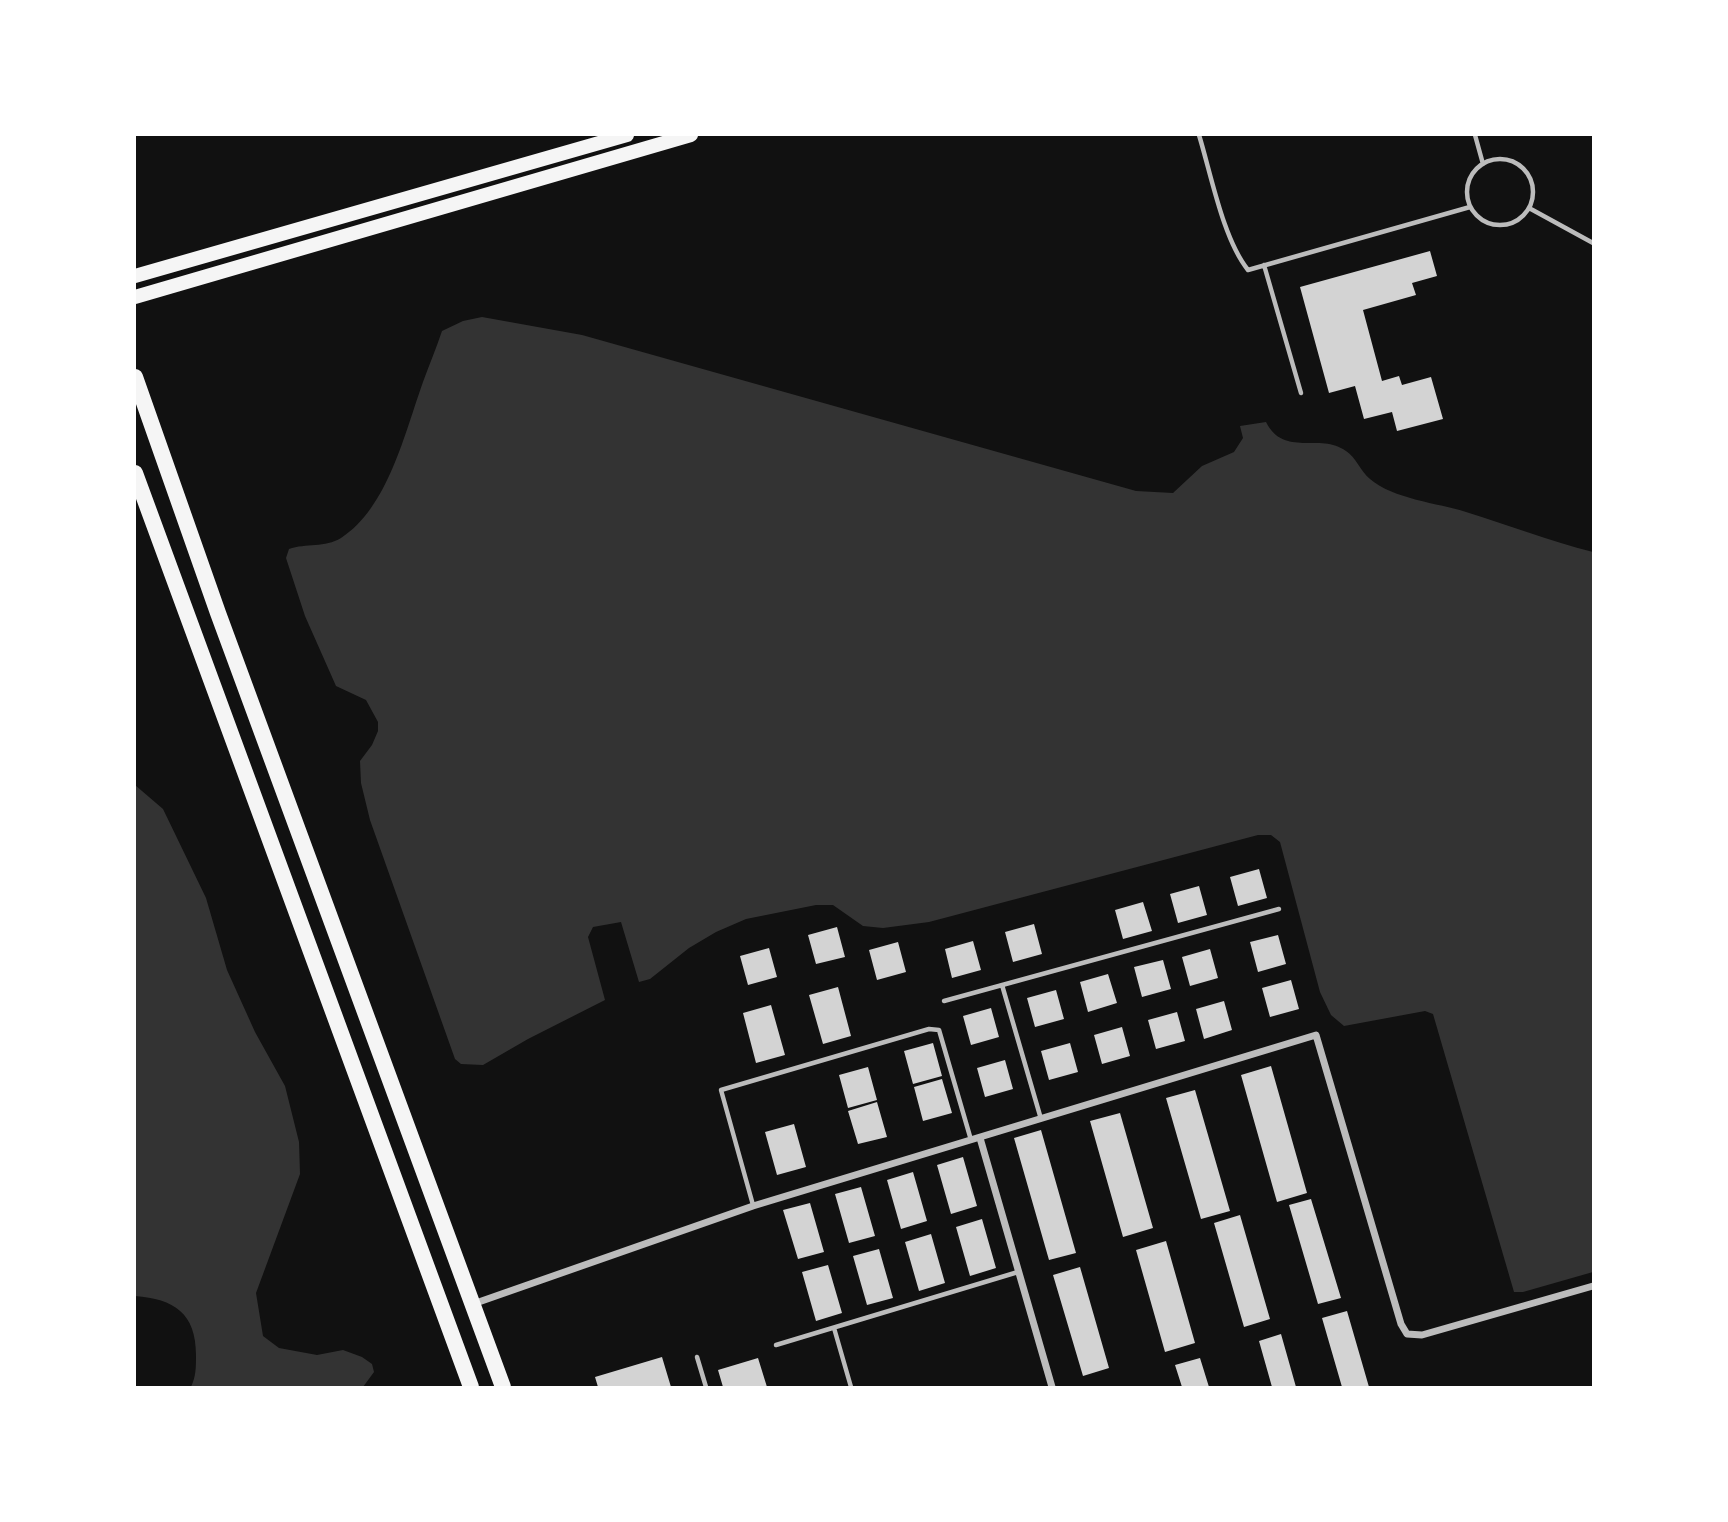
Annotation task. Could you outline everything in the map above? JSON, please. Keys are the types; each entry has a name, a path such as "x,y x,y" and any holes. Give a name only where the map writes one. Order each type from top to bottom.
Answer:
{"main road":[{"path":"135,276 627,135"},
{"path":"135,297 691,135"},
{"path":"135,377 218,613 503,1387"},
{"path":"135,474 471,1387"}],"street":[{"path":"472,1304 753,1206 1316,1035 1397,1311 1407,1334 1422,1335 1593,1286"},
{"path":"980,1138 1052,1387"}],"lane":[{"path":"1199,135 1223,214 1241,261 1248,270 1470,206"},
{"path":"1475,135 1483,164"},
{"path":"1497,159 1506,160 1522,168 1531,183 1533,192 1529,208 1516,222 1498,226 1481,220 1470,206 1467,184 1475,170 1483,164 1497,159"},
{"path":"1529,208 1593,243"},
{"path":"1264,265 1301,393"},
{"path":"944,1001 1279,909"},
{"path":"1002,985 1041,1120"},
{"path":"753,1206 722,1090 929,1029 939,1030 972,1141"},
{"path":"776,1345 1019,1272"},
{"path":"834,1328 851,1387"},
{"path":"697,1357 706,1387"}],"shaded area":[{"path":"482,317 582,335 1136,491 1173,493 1202,466 1234,452 1243,438 1240,426 1266,422 1282,439 1336,446 1346,451 1370,479 1391,491 1593,552 1593,1272 1523,1292 1514,1292 1433,1014 1425,1011 1344,1026 1331,1015 1320,992 1280,842 1271,835 1258,835 929,922 883,928 863,926 833,905 816,905 746,919 716,932 689,948 650,979 639,982 621,922 593,927 588,937 605,1000 483,1065 461,1064 455,1059 370,820 361,783 360,761 372,745 378,731 378,722 366,700 336,686 305,616 286,558 289,549 329,543 341,538 357,525 371,508 383,489 402,445 442,331 463,321"},
{"path":"135,785 163,809 206,898 227,970 255,1032 285,1086 299,1142 300,1174 256,1293 263,1336 279,1348 317,1355 343,1350 362,1357 372,1364 374,1372 363,1387 191,1387 196,1355 192,1328 187,1319 171,1305 135,1296"}],"building":[{"path":"1430,251 1437,276 1412,283 1416,295 1363,310 1382,381 1399,376 1402,385 1431,377 1443,419 1397,431 1392,412 1364,419 1355,386 1329,393 1300,287"},
{"path":"1259,869 1267,898 1238,906 1230,877"},
{"path":"1199,886 1207,915 1178,923 1170,894"},
{"path":"1143,902 1152,931 1123,939 1115,910"},
{"path":"1034,924 1042,954 1013,962 1005,932"},
{"path":"837,927 845,957 816,964 808,935"},
{"path":"1278,935 1286,964 1258,972 1250,942"},
{"path":"973,941 981,970 952,978 945,949"},
{"path":"898,942 906,972 877,980 869,950"},
{"path":"769,948 777,977 748,985 740,956"},
{"path":"1210,949 1218,978 1190,986 1182,957"},
{"path":"1163,960 1171,989 1142,997 1134,967"},
{"path":"1108,974 1117,1003 1088,1012 1080,982"},
{"path":"1291,980 1299,1009 1270,1017 1262,988"},
{"path":"838,987 851,1036 823,1044 809,995"},
{"path":"1056,990 1064,1019 1035,1027 1027,998"},
{"path":"1224,1001 1232,1030 1204,1039 1196,1009"},
{"path":"771,1005 785,1055 756,1063 743,1013"},
{"path":"991,1008 999,1037 971,1045 963,1016"},
{"path":"1177,1012 1185,1041 1156,1049 1148,1020"},
{"path":"1122,1027 1130,1056 1102,1064 1094,1035"},
{"path":"933,1043 942,1076 913,1084 904,1051"},
{"path":"1070,1043 1078,1072 1049,1080 1041,1051"},
{"path":"1005,1060 1013,1089 985,1097 977,1068"},
{"path":"1271,1066 1307,1193 1277,1202 1241,1075"},
{"path":"868,1067 877,1100 848,1108 839,1075"},
{"path":"942,1079 952,1113 923,1121 914,1087"},
{"path":"1195,1090 1230,1211 1201,1219 1166,1098"},
{"path":"877,1102 887,1137 858,1144 848,1111"},
{"path":"1120,1113 1153,1228 1123,1237 1090,1121"},
{"path":"794,1124 806,1167 777,1175 765,1132"},
{"path":"1041,1130 1076,1253 1049,1260 1014,1138"},
{"path":"963,1157 977,1206 951,1214 937,1165"},
{"path":"913,1172 927,1221 901,1229 887,1180"},
{"path":"861,1187 875,1236 849,1243 835,1194"},
{"path":"1311,1199 1341,1298 1318,1304 1289,1205"},
{"path":"810,1203 824,1252 798,1259 783,1210"},
{"path":"1240,1215 1270,1319 1244,1327 1214,1223"},
{"path":"982,1219 996,1268 970,1276 956,1227"},
{"path":"931,1234 945,1283 919,1291 905,1242"},
{"path":"1166,1241 1195,1343 1165,1352 1136,1250"},
{"path":"879,1249 893,1298 867,1305 853,1256"},
{"path":"828,1265 842,1313 816,1321 802,1272"},
{"path":"1080,1267 1109,1368 1083,1376 1053,1275"},
{"path":"1347,1311 1369,1387 1342,1387 1322,1318"},
{"path":"1281,1334 1296,1387 1272,1387 1259,1341"},
{"path":"662,1357 671,1387 598,1387 595,1377"},
{"path":"758,1358 767,1387 723,1387 718,1370"},
{"path":"1200,1358 1209,1387 1182,1387 1175,1365"}]}
